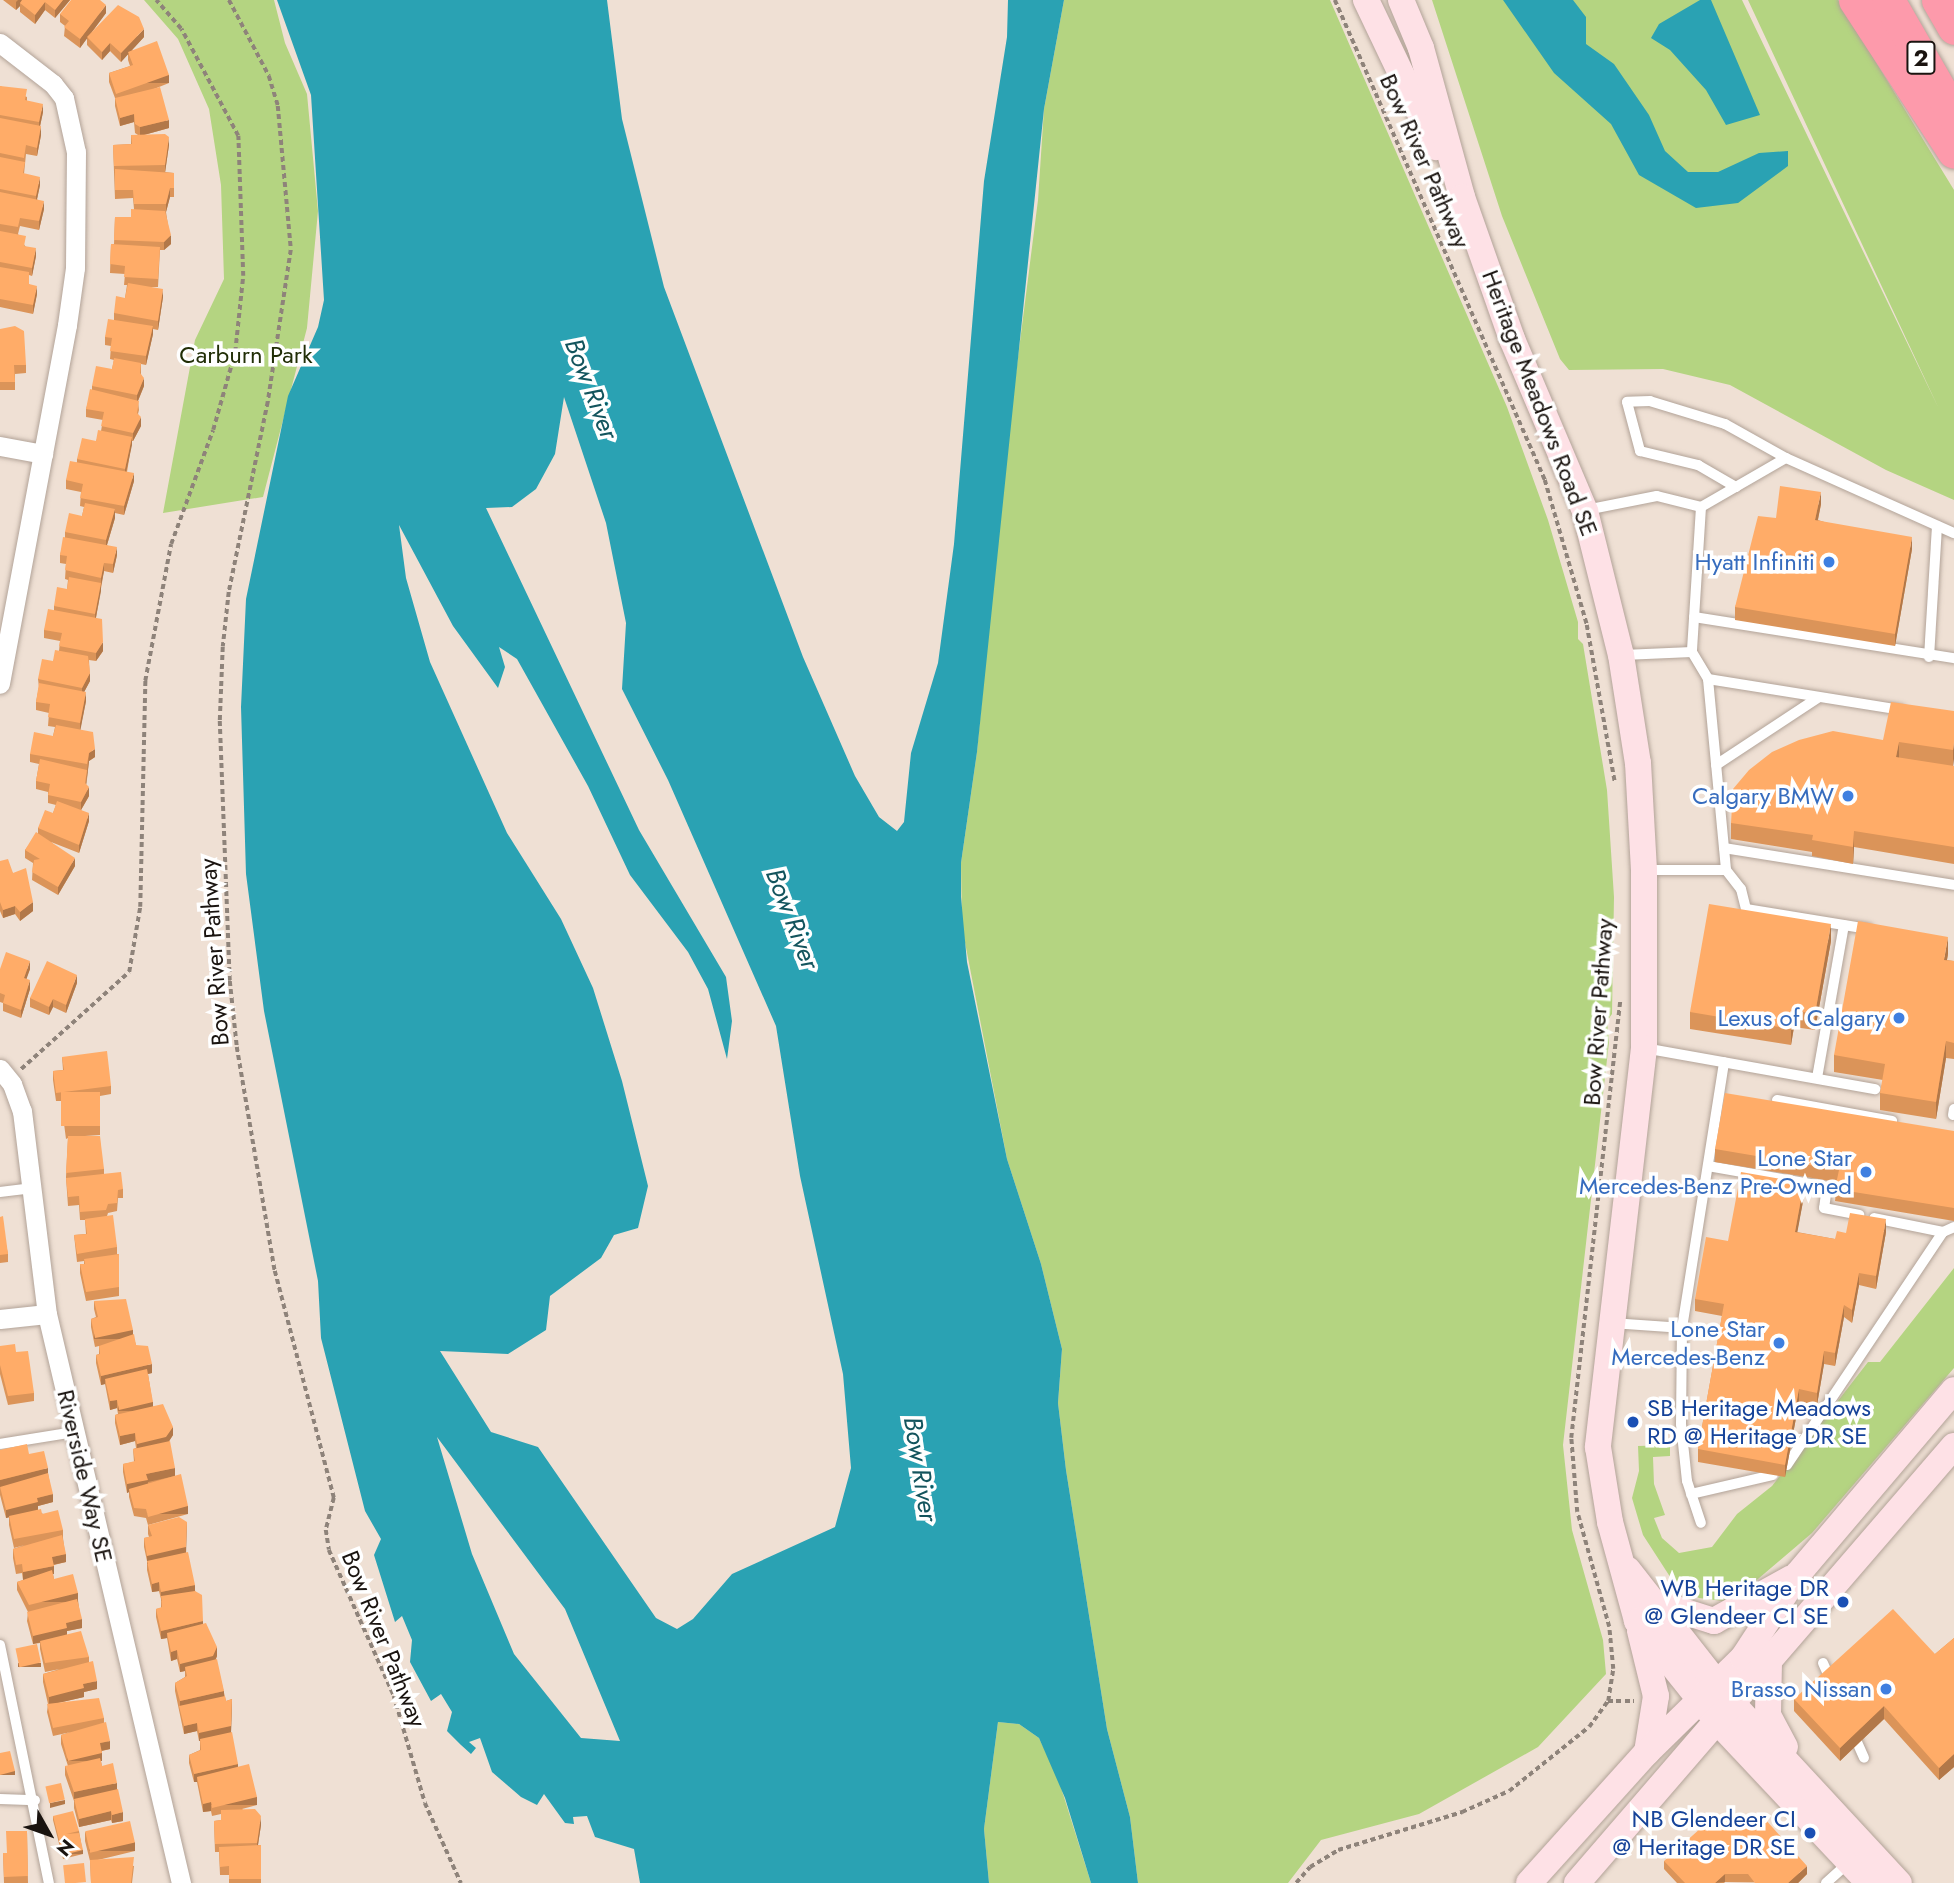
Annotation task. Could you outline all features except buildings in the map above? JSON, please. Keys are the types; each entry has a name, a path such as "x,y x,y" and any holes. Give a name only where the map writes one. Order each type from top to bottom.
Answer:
{"highway":[{"path":"1856,0 1954,152"},
{"name":"2","path":"1888,0 1954,115"},
{"name":"2","path":"1938,0 1954,28"}],"main road":[{"name":"Heritage Meadows Road SE","path":"1366,0 1462,197"},
{"name":"Heritage Meadows Road SE","path":"1401,0 1420,48 1462,197 1512,339 1585,511 1621,655 1638,763 1644,870 1644,1048 1609,1322 1598,1447 1610,1522 1626,1568 1646,1611 1717,1703 1870,1883"},
{"path":"1577,1883 1717,1703 1798,1574 1954,1390"},
{"path":"1529,1883 1647,1752 1717,1703 1769,1662 1954,1446"},
{"path":"1647,1752 1656,1696 1646,1611 1714,1621 1798,1574"},
{"path":"1769,1662 1768,1715 1773,1729 1832,1810"},
{"name":"Heritage Meadows Road SE","path":"1717,1703 1832,1810 1899,1883"}],"street":[{"path":"0,43 53,84 64,98 76,152 75,268 0,684"},
{"path":"0,446 43,454"},
{"name":"Riverside Way SE","path":"4,1073 22,1111 47,1314 181,1883"},
{"path":"0,1319 47,1314"}],"lane":[{"path":"1736,487 1698,465 1640,452 1626,402 1650,401 1725,424 1786,458 1954,533"},
{"path":"1585,511 1657,496 1701,507 1786,458"},
{"path":"1701,507 1692,652 1708,679 1726,870 1741,889 1746,909 1883,932"},
{"path":"1928,657 1937,526"},
{"path":"1694,617 1928,657 1945,653 1954,657"},
{"path":"1621,655 1692,652"},
{"path":"1708,679 1918,713"},
{"path":"1716,765 1819,697"},
{"path":"1724,848 1954,885"},
{"path":"1644,870 1726,870"},
{"path":"1817,1078 1844,925"},
{"path":"1644,1048 1875,1089"},
{"path":"1701,1523 1691,1494 1681,1424 1682,1328 1724,1062"},
{"path":"1777,1100 1901,1123"},
{"path":"1708,1166 1827,1187 1824,1208 1943,1232"},
{"path":"0,1192 31,1188"},
{"path":"1787,1465 1943,1232 1954,1227"},
{"path":"1609,1322 1682,1328"},
{"path":"0,1444 74,1432"},
{"path":"1691,1494 1773,1475"},
{"path":"0,1645 35,1800 49,1883"},
{"path":"1823,1662 1838,1699"},
{"path":"1849,1723 1864,1758"},
{"path":"0,1799 35,1800"},
{"path":"1826,1883 1850,1861"}],"path":[{"path":"4,1073 39,1056 129,972 140,907 145,681 171,544 213,430 235,352 243,276 238,136 181,29 156,0"},
{"name":"Bow River Pathway","path":"229,0 269,76 278,106 291,250 270,390 229,592 223,647 220,722 230,981 237,1047 275,1271 334,1498 326,1530 329,1550 394,1696 425,1803 461,1883"},
{"name":"Bow River Pathway","path":"1335,0 1545,480 1587,625 1615,789"},
{"name":"Bow River Pathway","path":"1608,1701 1613,1669 1609,1627 1577,1512 1571,1438 1620,996"},
{"path":"1296,1883 1310,1867 1338,1850 1438,1821 1509,1791 1581,1735 1608,1701 1647,1700"}],"green space":[{"name":"Carburn Park","path":"144,0 274,0 285,43 307,94 318,211 307,328 263,497 163,513 195,340 224,279 221,185 209,109 178,39"},
{"path":"1064,0 1330,0 1507,407 1548,520 1578,622 1578,639 1583,644 1607,790 1614,897 1612,1014 1607,1021 1609,1042 1563,1445 1572,1530 1603,1640 1606,1674 1538,1747 1419,1814 1321,1840 1288,1883 1138,1883 1130,1817 1107,1729 1066,1470 1058,1403 1062,1349 1041,1264 1007,1159 962,927 961,863 977,752 1002,483 1038,200 1044,109"},
{"path":"1432,0 1742,0 1939,409 1748,0 1838,0 1954,190 1954,500 1886,470 1730,385 1663,369 1569,370 1560,359 1502,216"},
{"path":"1954,1268 1954,1368 1812,1533 1731,1602 1699,1598 1676,1586 1643,1535 1632,1498 1639,1471 1638,1446 1670,1445 1670,1456 1653,1457 1654,1484 1665,1515 1654,1518 1662,1538 1679,1553 1712,1547 1737,1514 1772,1486 1868,1362 1880,1362"},
{"path":"998,1722 1019,1724 1039,1738 1058,1778 1091,1883 989,1883 984,1829"}],"water":[{"name":"Bow River","path":"277,0 607,0 622,119 664,287 803,657 855,776 879,817 897,831 904,822 911,753 938,663 954,544 984,181 1007,37 1008,0 1064,0 1044,109 977,752 961,863 961,897 967,962 1007,1159 1041,1264 1062,1349 1058,1403 1066,1470 1107,1729 1130,1817 1138,1883 1091,1883 1065,1798 1039,1738 1019,1724 998,1722 984,1829 989,1883 640,1883 634,1849 595,1837 587,1816 573,1817 574,1824 565,1823 544,1794 537,1805 521,1797 492,1772 480,1738 469,1742 476,1748 471,1754 461,1745 447,1731 452,1712 441,1694 431,1701 410,1662 412,1640 402,1616 395,1622 374,1555 381,1539 365,1511 321,1338 318,1281 264,1011 246,874 241,707 246,599 288,396 318,327 324,300 311,95","holes":["564,397 606,523 626,623 622,689 668,780 776,1026 800,1176 843,1374 851,1468 835,1527 732,1574 693,1619 677,1629 656,1618 538,1447 491,1432 440,1351 508,1354 546,1330 550,1296 601,1258 614,1235 638,1228 648,1186 622,1081 593,988 561,919 507,833 430,662 406,578 399,525 453,626 498,688 505,667 499,647 517,659 588,786 630,875 688,952 708,989 727,1059 732,1021 726,977 639,830 486,508 512,507 536,489 555,454","437,1437 565,1609 620,1741 581,1738 514,1654 472,1554"]},
{"path":"1503,0 1573,0 1586,17 1586,44 1614,64 1649,115 1665,151 1688,172 1718,172 1759,153 1788,151 1788,166 1738,203 1696,208 1639,175 1611,124 1554,73"},
{"path":"1700,0 1711,0 1760,115 1726,125 1706,90 1670,50 1651,38 1659,24"}],"place":[{"name":"Hyatt Infiniti","path":"1829,562"},
{"name":"Calgary BMW","path":"1848,796"},
{"name":"Lexus of Calgary","path":"1899,1018"},
{"name":"Lone Star Mercedes-Benz Pre-Owned","path":"1866,1172"},
{"name":"Lone Star Mercedes-Benz","path":"1779,1343"},
{"name":"SB Heritage Meadows RD @ Heritage DR SE","path":"1633,1422"},
{"name":"WB Heritage DR @ Glendeer CI SE","path":"1843,1602"},
{"name":"Brasso Nissan","path":"1886,1689"},
{"name":"NB Glendeer CI @ Heritage DR SE","path":"1810,1833"}]}
